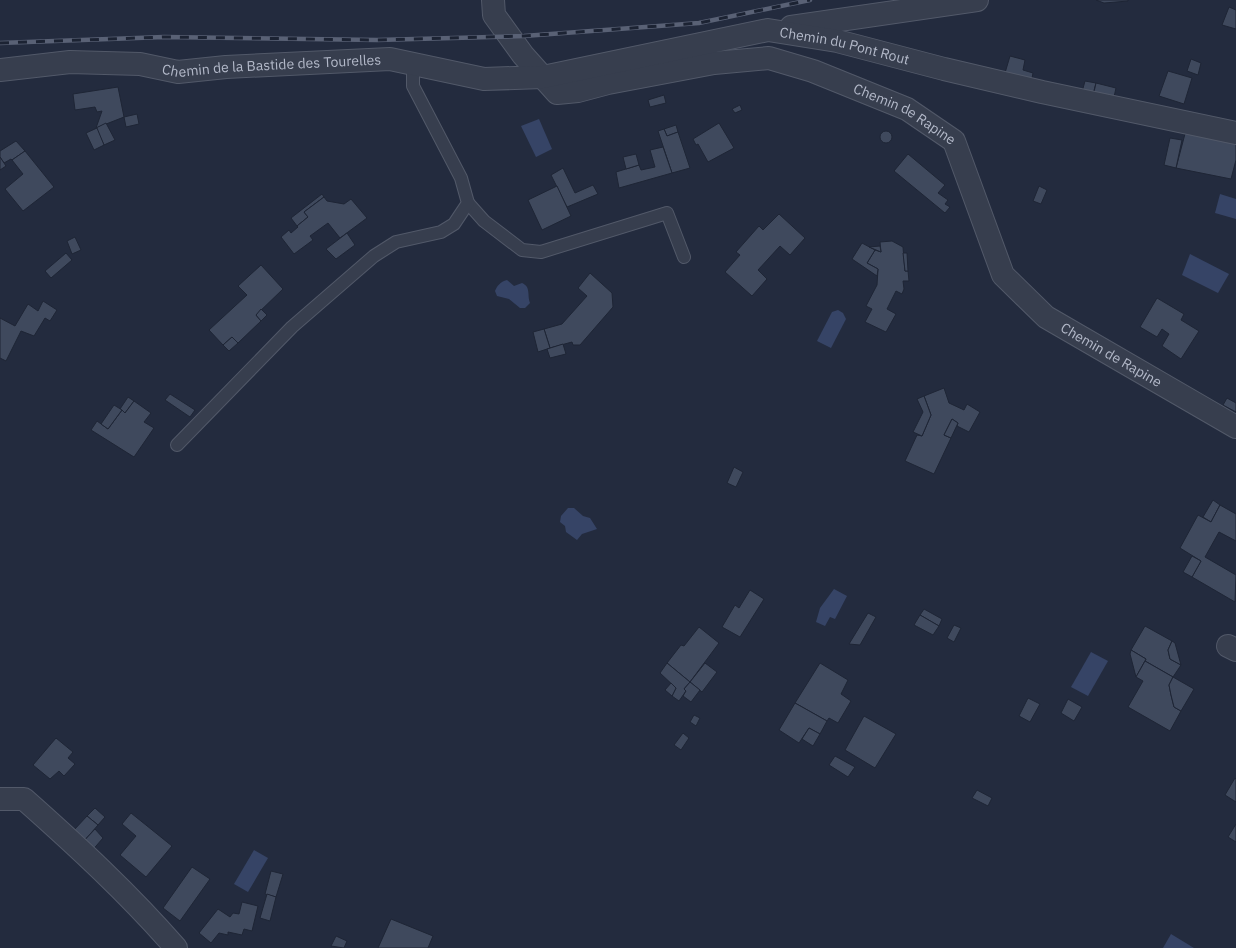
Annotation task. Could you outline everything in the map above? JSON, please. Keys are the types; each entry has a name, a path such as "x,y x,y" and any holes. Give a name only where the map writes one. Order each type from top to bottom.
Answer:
{"street":[{"path":"493,0 494,15 523,55 543,77"},
{"path":"768,30 977,0"},
{"name":"Chemin du Pont Rout","path":"543,77 768,30 837,41 944,69 1042,92 1236,133"},
{"name":"Chemin de Rapine","path":"543,77 557,93 578,91 608,83 714,63 769,58 813,72 906,109 954,140 1003,275 1046,317 1236,427"},
{"name":"Chemin de la Bastide des Tourelles","path":"0,70 70,62 140,64 178,72 226,67 390,59 484,79 543,77"},
{"path":"0,799 24,799 62,832 140,907 176,948"}],"lane":[{"path":"414,64 413,86 461,178 468,203 484,221 522,250 541,252 667,213 684,257"},
{"path":"177,444 292,327 374,256 396,242 441,232 454,224 468,203"}],"water":[{"path":"539,119 552,149 536,157 521,126"},
{"path":"1220,194 1236,199 1236,219 1215,213"},
{"path":"1190,254 1229,274 1218,293 1182,275"},
{"path":"507,280 514,286 522,283 527,287 530,303 525,308 520,308 509,299 497,296 495,291 497,287"},
{"path":"838,310 843,313 846,319 831,348 817,341 832,312"},
{"path":"568,508 574,508 583,516 590,518 597,529 582,534 577,540 566,532 565,526 560,522 561,516"},
{"path":"834,589 847,596 835,619 830,617 825,626 816,622 820,608"},
{"path":"1091,652 1108,661 1088,696 1071,687"},
{"path":"254,850 268,858 248,892 234,884"},
{"path":"1171,934 1194,948 1163,948"}],"building":[{"path":"1096,0 1128,0 1128,1 1104,3"},
{"path":"1229,7 1236,10 1236,29 1222,25"},
{"path":"1010,56 1025,60 1023,70 1033,73 1031,83 1005,73"},
{"path":"1191,59 1201,63 1198,75 1187,71"},
{"path":"1168,71 1192,78 1184,104 1159,96"},
{"path":"1085,81 1096,83 1093,94 1082,92"},
{"path":"1096,83 1116,88 1114,97 1094,92"},
{"path":"118,87 124,117 96,128 102,111 97,112 95,107 75,110 73,94"},
{"path":"664,95 666,103 650,107 648,100"},
{"path":"740,105 742,110 735,113 732,109"},
{"path":"137,114 139,124 126,127 124,117"},
{"path":"106,123 115,140 104,145 96,128"},
{"path":"719,123 734,148 708,162 698,144 696,145 693,139"},
{"path":"676,125 678,132 667,136 664,129"},
{"path":"97,128 104,145 94,150 86,133"},
{"path":"664,129 667,136 678,132 690,168 672,173 658,131"},
{"path":"1186,130 1236,139 1236,160 1231,179 1176,168"},
{"path":"884,131 888,131 892,137 888,143 884,143 880,139 880,135"},
{"path":"1170,138 1182,140 1176,168 1164,165"},
{"path":"16,141 25,151 12,160 11,159 4,163 0,157 0,151"},
{"path":"663,147 672,173 619,188 616,172 639,165 641,170 655,167 650,150"},
{"path":"25,151 54,187 23,211 5,189 23,174 12,160"},
{"path":"636,154 639,165 626,169 623,157"},
{"path":"908,154 945,185 938,193 948,200 945,204 950,207 945,213 894,171"},
{"path":"0,157 6,166 0,170"},
{"path":"563,168 575,193 593,185 598,194 567,207 551,175"},
{"path":"557,186 571,216 542,230 528,200"},
{"path":"1039,186 1047,190 1041,204 1033,201"},
{"path":"322,194 324,197 304,212 308,217 297,226 291,218"},
{"path":"324,197 327,201 344,204 351,199 367,218 340,238 328,223 310,236 313,240 294,254 281,237 289,230 291,233 298,227 297,226 308,217 304,212"},
{"path":"779,214 805,238 790,255 780,246 758,270 767,279 752,296 725,272 740,255 736,252 759,226 763,230"},
{"path":"347,233 355,245 336,259 326,249"},
{"path":"75,237 81,250 72,254 67,241"},
{"path":"892,241 903,247 905,271 908,271 909,281 903,281 904,289 902,294 896,291 887,309 896,314 886,332 865,322 872,309 866,306 877,285 878,269 867,263 875,250 881,252 880,242"},
{"path":"862,243 875,250 867,263 878,269 877,276 852,259"},
{"path":"880,246 881,252 869,247"},
{"path":"66,253 72,260 51,278 45,271"},
{"path":"903,253 907,253 908,271 905,271"},
{"path":"261,265 283,289 256,315 261,321 238,343 232,337 223,345 209,330 247,295 238,286"},
{"path":"590,273 612,293 613,307 580,345 573,345 572,342 550,348 544,329 562,324 587,296 578,288"},
{"path":"1157,298 1184,314 1181,320 1199,331 1181,359 1162,346 1169,334 1162,329 1157,337 1140,327"},
{"path":"43,301 57,310 50,321 45,318 34,336 21,331 6,361 0,358 0,318 15,326 28,304 38,311"},
{"path":"261,309 267,315 261,321 256,315"},
{"path":"544,329 550,348 538,352 533,332"},
{"path":"232,337 238,343 229,351 223,345"},
{"path":"563,344 566,354 550,358 547,349"},
{"path":"944,388 949,403 964,410 967,404 980,412 969,432 957,426 958,423 952,419 944,435 951,438 934,474 905,461 917,435 922,436 931,415 924,396"},
{"path":"170,394 195,410 190,417 165,400"},
{"path":"924,396 931,415 922,436 913,432 923,412 917,399"},
{"path":"128,397 134,401 125,413 120,409"},
{"path":"1227,398 1236,403 1236,412 1223,405"},
{"path":"134,401 151,413 144,422 154,428 134,457 91,430 97,421 108,429 122,410 125,413"},
{"path":"114,405 122,410 108,429 101,424"},
{"path":"952,419 958,423 951,438 944,435"},
{"path":"734,467 743,472 736,487 727,483"},
{"path":"1213,500 1220,505 1211,522 1203,517"},
{"path":"1220,505 1236,514 1236,541 1219,532 1205,557 1236,575 1235,602 1192,577 1201,561 1180,548 1198,515 1211,522"},
{"path":"1192,556 1201,561 1192,577 1183,572"},
{"path":"750,590 764,599 740,637 722,627 735,605 739,608"},
{"path":"924,609 942,619 939,626 920,615"},
{"path":"868,613 876,617 860,645 849,644"},
{"path":"920,615 939,626 933,635 914,625"},
{"path":"954,625 961,628 954,642 947,638"},
{"path":"1145,626 1172,641 1168,650 1170,659 1181,665 1173,677 1145,661 1146,659 1131,650"},
{"path":"699,627 719,643 690,682 667,663 681,645 684,646"},
{"path":"1172,641 1175,643 1181,665 1170,659 1168,650"},
{"path":"1131,650 1146,659 1136,677 1130,654"},
{"path":"1145,661 1173,677 1169,685 1171,695 1174,707 1181,711 1170,731 1128,707 1143,681 1136,677"},
{"path":"667,663 690,682 684,689 686,691 679,701 672,696 676,688 660,673"},
{"path":"705,663 717,672 702,692 690,682"},
{"path":"820,663 848,680 841,694 851,701 838,723 829,718 827,721 795,703"},
{"path":"1173,677 1194,689 1181,711 1174,707 1171,695 1169,685"},
{"path":"690,682 700,690 691,702 683,696 686,691 684,689"},
{"path":"671,683 676,688 672,696 665,690"},
{"path":"1028,698 1040,704 1030,722 1019,716"},
{"path":"1068,699 1082,707 1074,721 1061,713"},
{"path":"795,703 827,721 820,734 809,728 799,743 779,730"},
{"path":"694,715 700,718 696,726 690,722"},
{"path":"864,716 896,734 875,768 845,750"},
{"path":"809,728 820,734 813,746 802,739"},
{"path":"683,733 689,738 681,750 674,745"},
{"path":"56,738 73,752 68,758 75,764 64,776 59,771 50,779 33,765"},
{"path":"835,756 855,767 848,777 829,765"},
{"path":"1235,778 1236,779 1236,802 1225,795"},
{"path":"977,790 992,798 988,806 972,798"},
{"path":"95,808 105,817 98,825 87,816"},
{"path":"131,813 172,846 146,877 120,855 136,836 122,824"},
{"path":"87,816 98,825 84,841 74,830"},
{"path":"1236,824 1236,842 1228,837"},
{"path":"95,829 103,838 90,853 81,844"},
{"path":"192,867 210,879 180,921 163,908"},
{"path":"271,871 283,874 276,897 265,894"},
{"path":"267,894 276,897 270,921 260,918"},
{"path":"242,902 258,906 252,931 244,929 242,935 228,932 228,935 219,933 211,943 199,933 218,909 230,917 233,913 239,914"},
{"path":"391,919 433,936 428,948 378,948"},
{"path":"336,936 347,941 344,948 331,946"}],"railway":[{"path":"0,43 164,37 377,40 524,36 699,23 810,0"}]}
